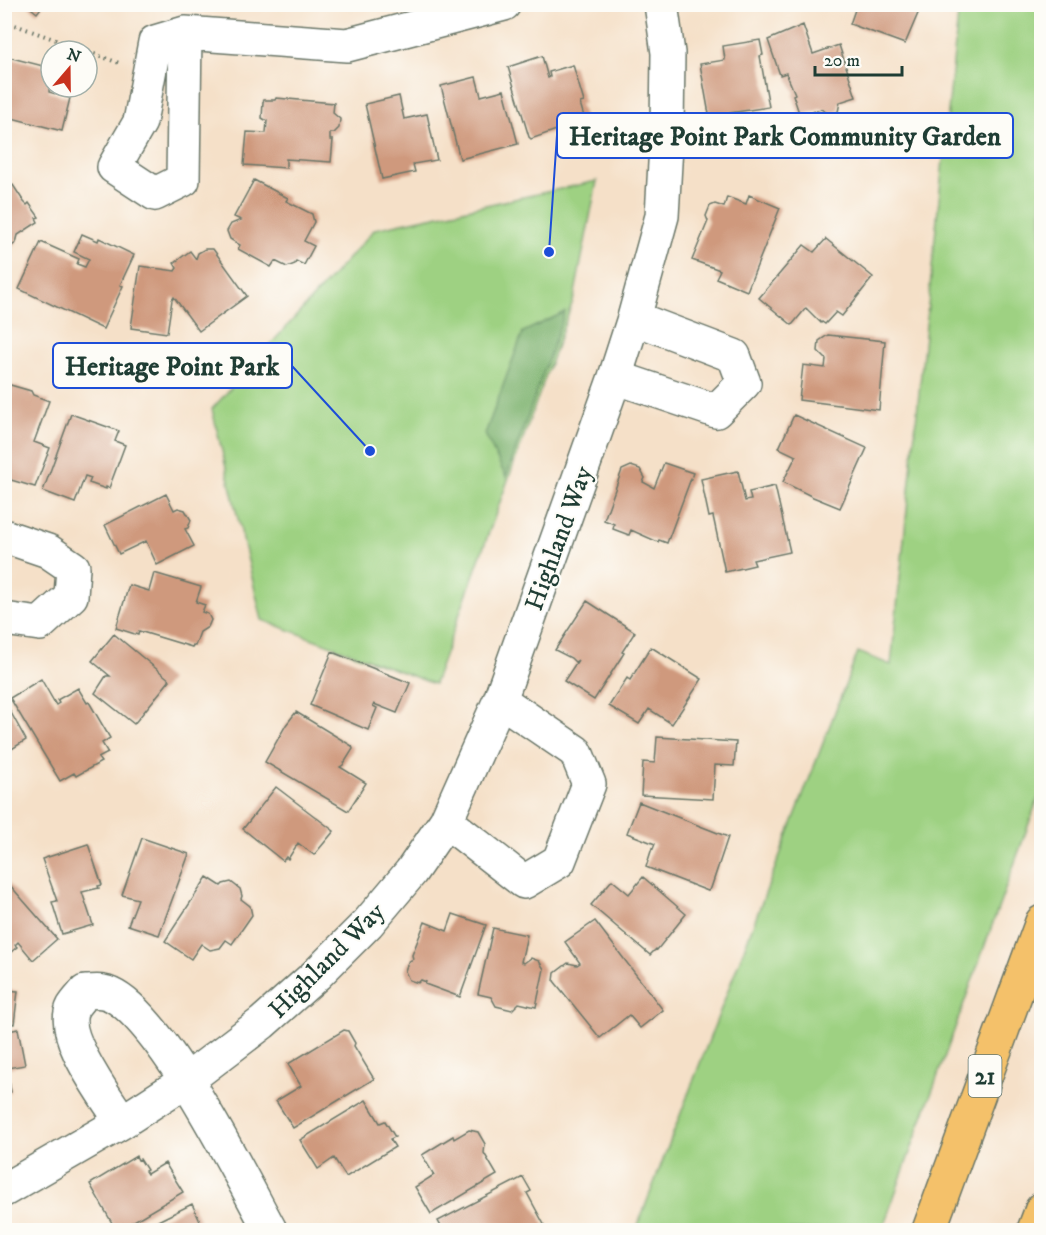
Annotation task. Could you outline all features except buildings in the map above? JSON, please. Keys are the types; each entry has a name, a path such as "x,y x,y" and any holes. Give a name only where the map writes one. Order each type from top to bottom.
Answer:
{"main road":[{"name":"21","path":"929,1230 1041,922"},
{"path":"1034,1230 1041,1209"}],"street":[{"path":"185,33 348,45 504,4"},
{"name":"Highland Way","path":"4,1190 122,1122 188,1080 262,1023 316,975 368,923 411,872 447,821 500,700 615,376 634,318 662,216 668,53 661,4"},
{"path":"615,376 716,411 744,383 734,356 634,318"},
{"path":"4,536 48,551 73,568 71,596 40,624 4,619"},
{"path":"447,821 524,882 559,861 589,784 576,752 500,700"},
{"path":"122,1122 85,1064 71,1034 72,1009 85,992 104,992 126,1004 147,1025 188,1080 270,1230"}],"path":[{"path":"4,21 122,64"}],"green space":[{"path":"959,5 1041,5 1041,790 882,1230 636,1230 858,652 891,665"},
{"path":"597,181 574,298 434,684 262,620 212,409 375,229"},
{"path":"565,312 506,477 485,434 523,332"}],"place":[{"name":"Heritage Point Park Community Garden","path":"549,252"},
{"name":"Heritage Point Park","path":"370,451"}]}
